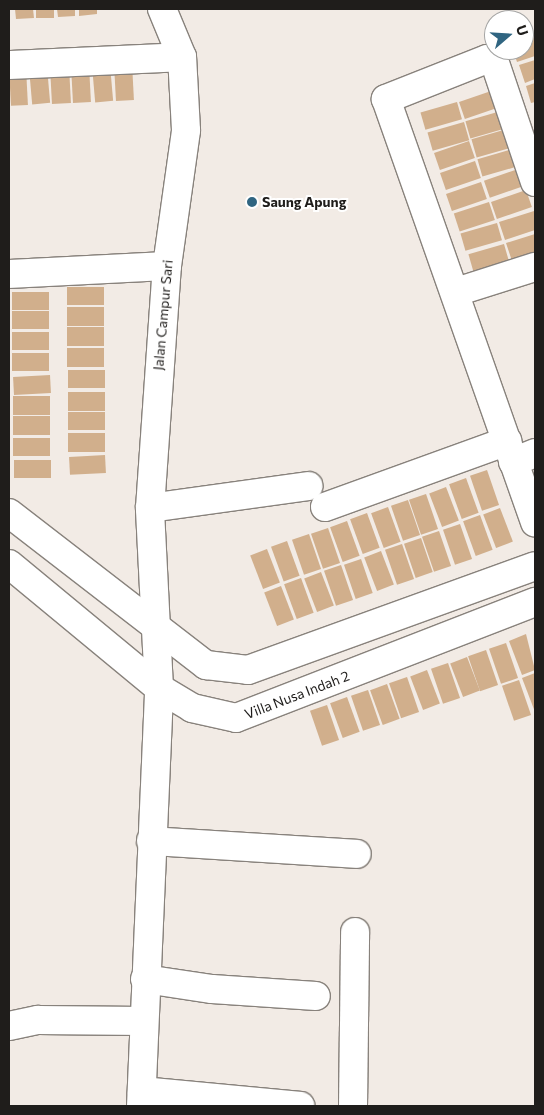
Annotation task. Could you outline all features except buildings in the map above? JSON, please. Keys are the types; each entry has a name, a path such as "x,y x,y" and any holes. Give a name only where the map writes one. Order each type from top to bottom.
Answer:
{"street":[{"name":"Jalan Campur Sari","path":"142,1098 145,979 158,688 150,508 167,266 186,130 182,58 162,9"},
{"path":"9,65 182,58"},
{"path":"535,182 494,60 487,59 386,100 456,292 519,452 535,523"},
{"path":"9,274 167,266"},
{"path":"456,292 535,267"},
{"path":"325,507 519,452"},
{"path":"150,508 308,486"},
{"path":"9,513 206,664 248,670 535,566"},
{"name":"Villa Nusa Indah 2","path":"9,564 158,688 192,708 236,718 535,602"},
{"path":"151,841 356,854"},
{"path":"353,1106 355,932"},
{"path":"145,979 212,989 316,996"},
{"path":"9,1026 38,1020 144,1021"},
{"path":"142,1098 300,1106"}],"place":[{"name":"Saung Apung","path":"252,202"}]}
